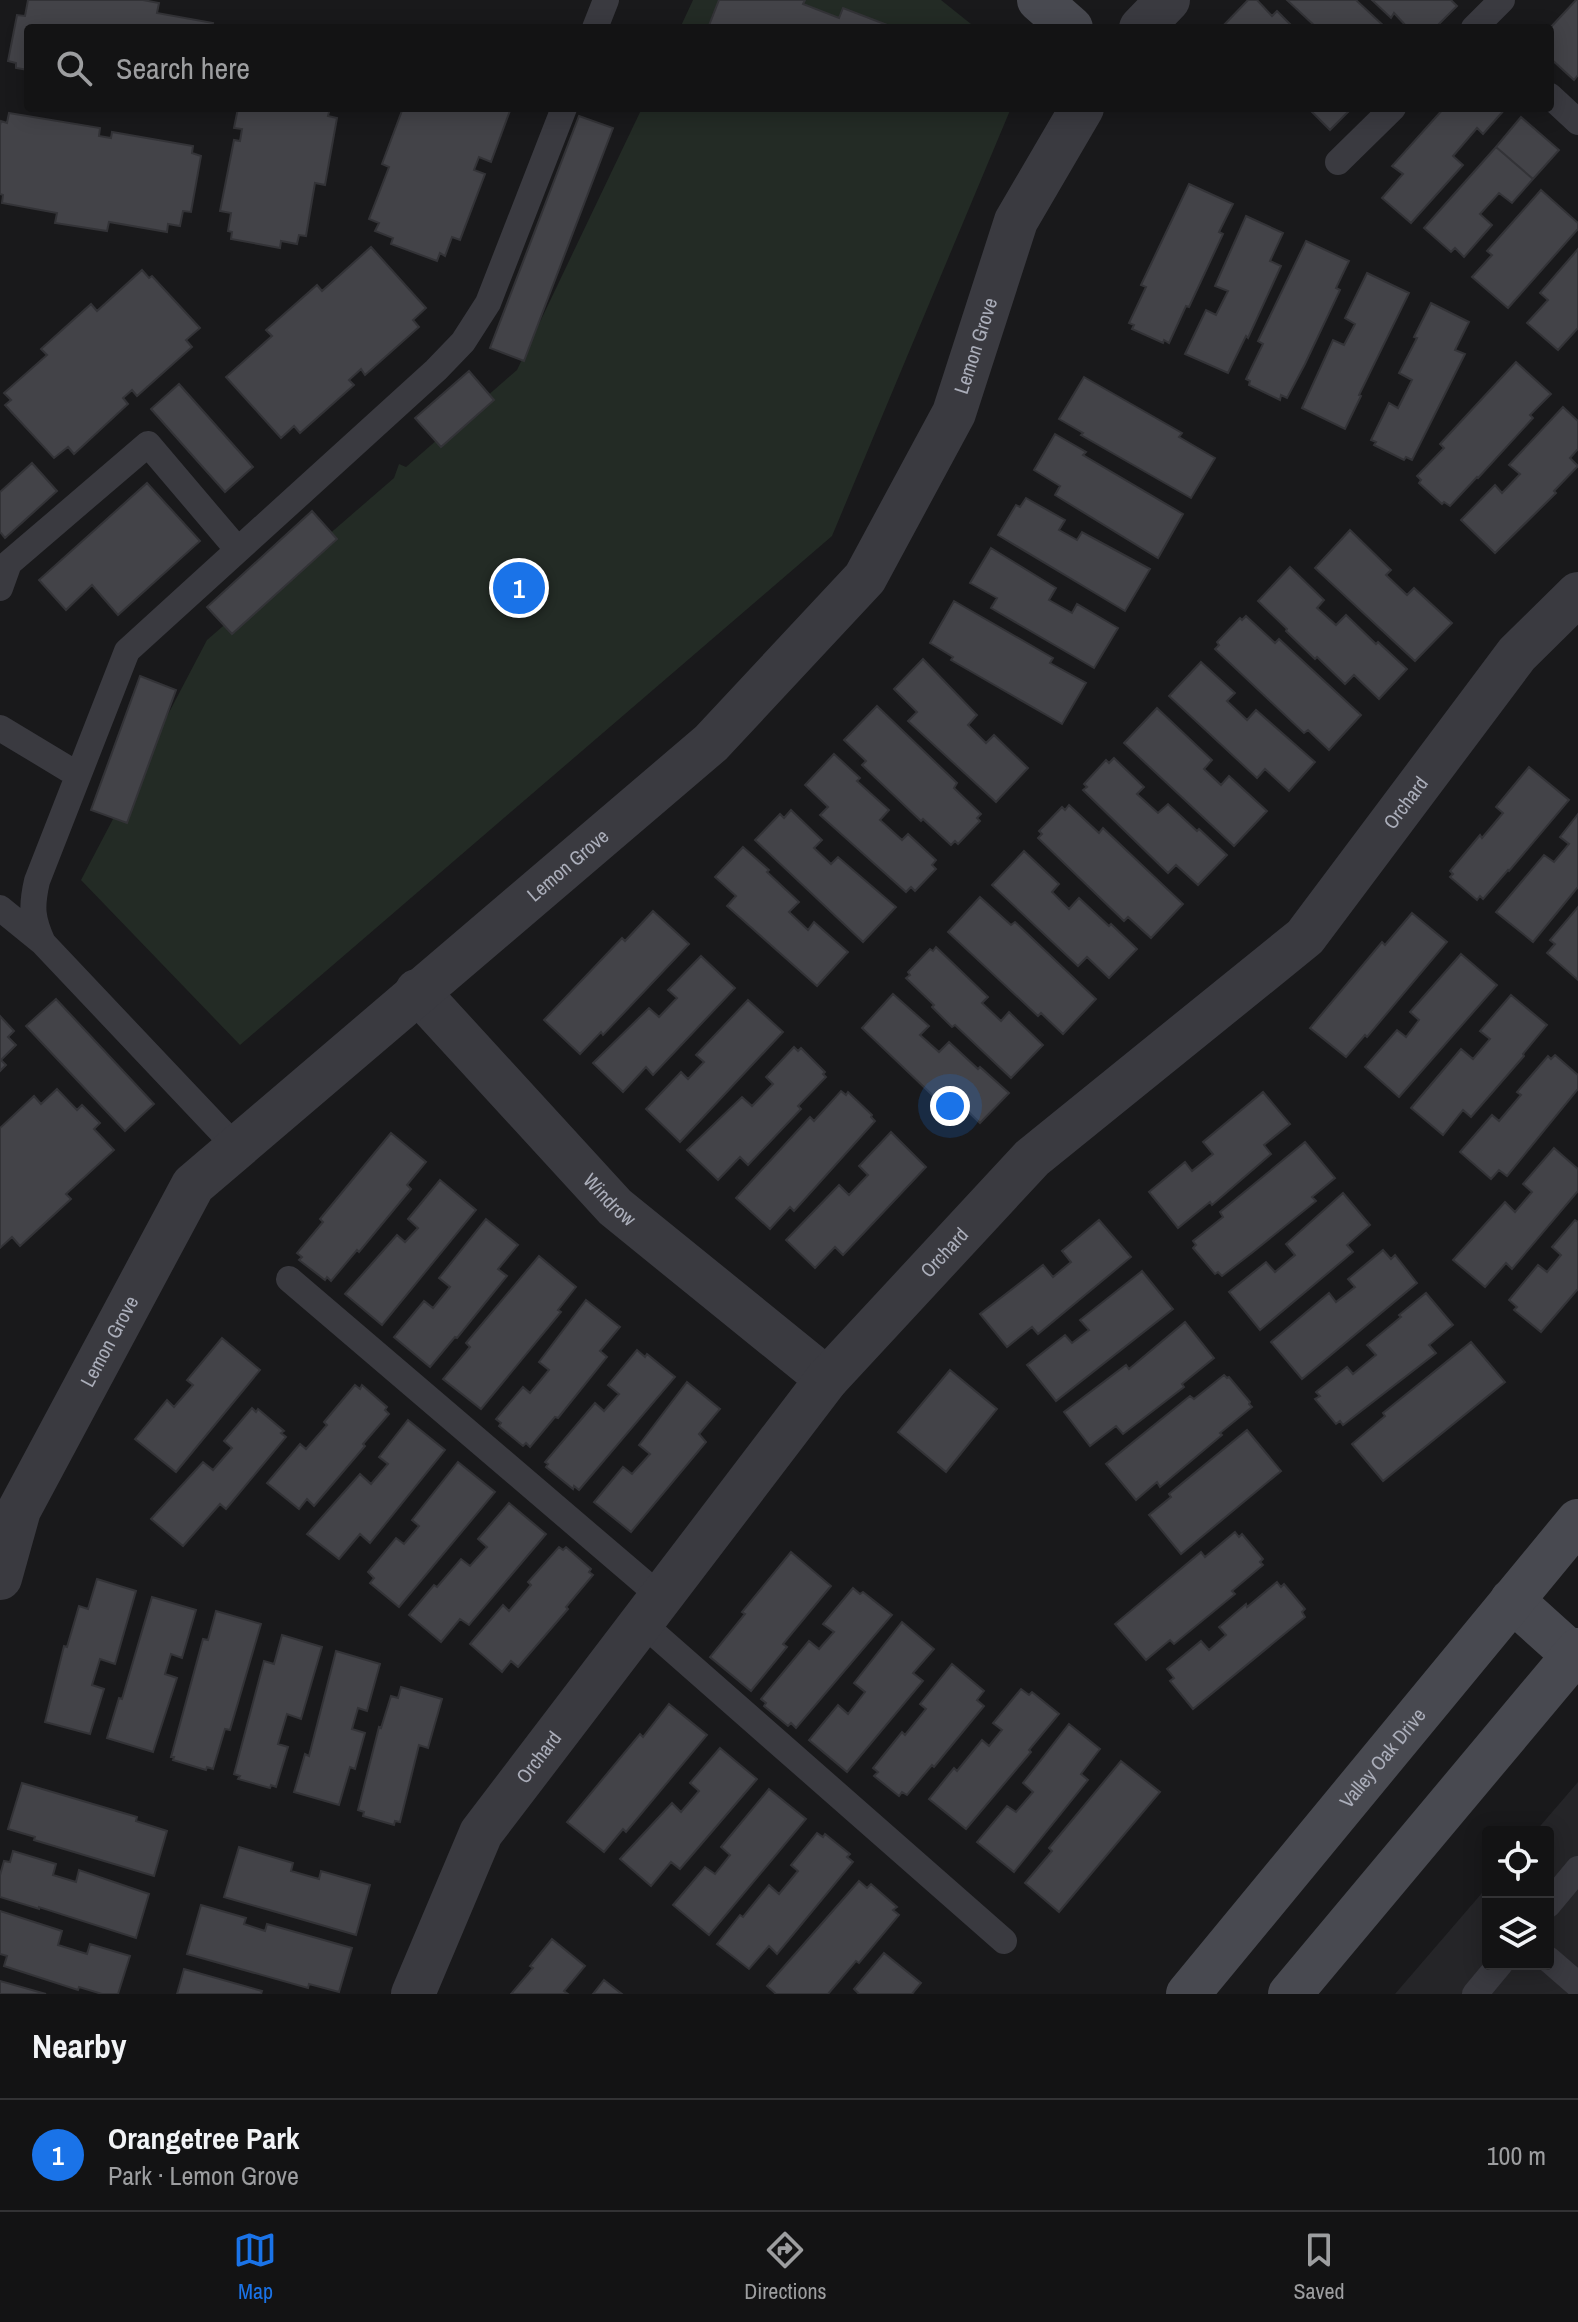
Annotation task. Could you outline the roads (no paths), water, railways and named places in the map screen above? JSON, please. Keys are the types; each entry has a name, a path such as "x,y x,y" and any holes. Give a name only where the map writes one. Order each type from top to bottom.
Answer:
{"street":[{"path":"1039,0 1066,24"},
{"path":"1145,24 1168,0"},
{"name":"Lemon Grove","path":"0,1578 9,1509 193,1185 711,743 865,578 954,413 1016,221 1080,112"},
{"name":"Orchard","path":"413,1994 481,1833 827,1379 1032,1158 1305,937 1517,654 1578,594"},
{"name":"Windrow","path":"417,991 615,1207 827,1379"},
{"name":"Valley Oak Drive","path":"1188,1994 1578,1521"},
{"path":"1290,1994 1577,1657 1512,1600"}],"lane":[{"path":"597,24 606,0"},
{"path":"1478,24 1502,0"},
{"path":"1554,100 1578,122"},
{"path":"43,943 34,924 32,902 37,881 127,651 463,342 488,303 562,112"},
{"path":"1338,162 1389,112"},
{"path":"0,588 9,563 148,444 238,550"},
{"path":"0,728 78,775"},
{"path":"0,908 43,943 236,1147"},
{"path":"289,1279 651,1609 1004,1941"},
{"path":"1554,1898 1578,1869"},
{"path":"1554,1964 1578,1985"},
{"path":"1475,1994 1495,1970"}],"place":[{"name":"Orangetree Park","path":"519,588"}]}
